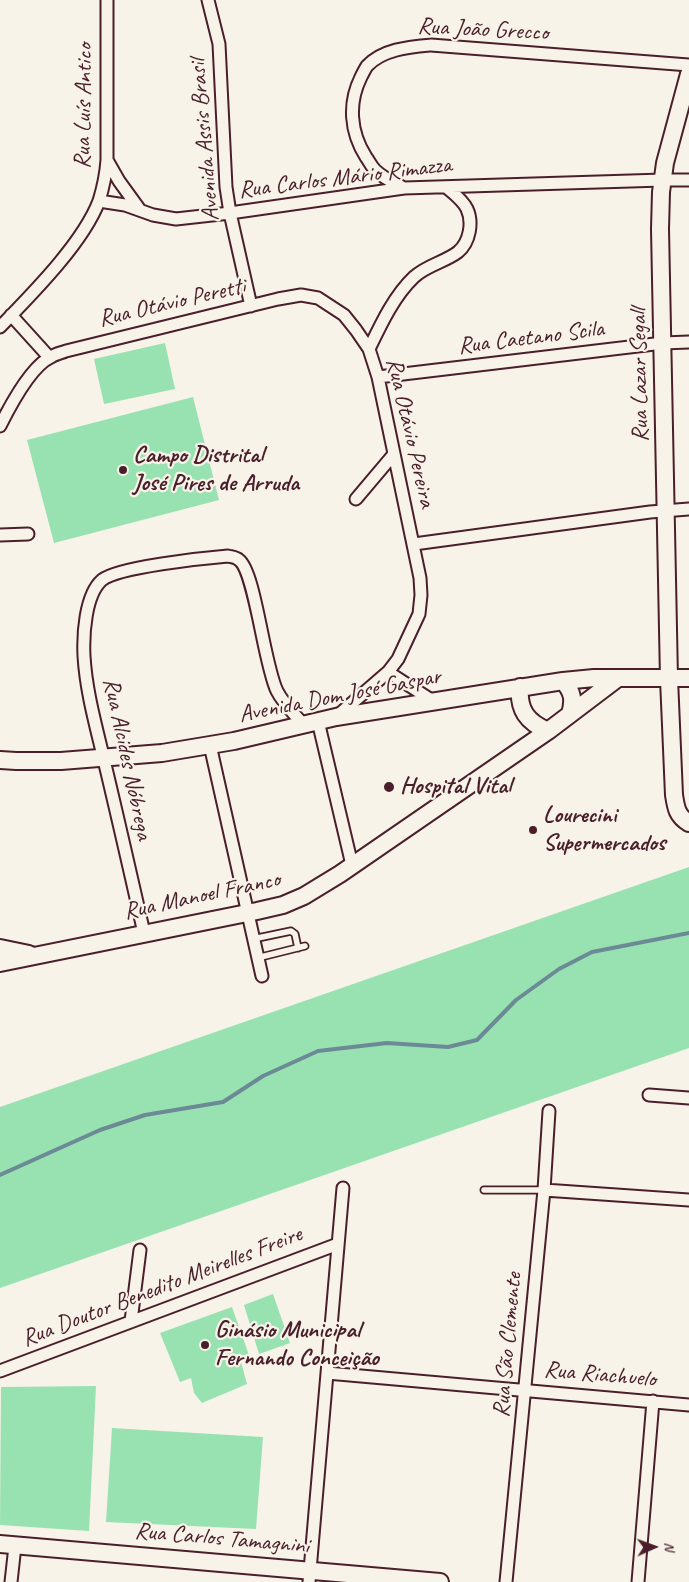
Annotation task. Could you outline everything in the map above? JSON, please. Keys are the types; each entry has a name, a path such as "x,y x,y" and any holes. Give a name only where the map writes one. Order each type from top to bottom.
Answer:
{"street":[{"name":"Rua Luís Antico","path":"0,327 49,274 83,232 98,201 106,176 108,160 107,0"},
{"name":"Avenida Assis Brasil","path":"208,0 219,44 226,187 251,306"},
{"name":"Rua João Grecco","path":"404,188 374,169 357,138 352,122 353,101 357,85 366,67 384,55 408,47 431,45 689,65"},
{"name":"Rua Lazar Segall","path":"689,74 666,163 660,229 669,679 674,795 676,808 681,818 689,823"},
{"path":"108,160 119,181 140,210"},
{"name":"Rua Carlos Mário Rimazza","path":"98,201 125,205 153,215 176,218 230,213 404,188 689,180"},
{"name":"Rua Otávio Pereira","path":"336,717 388,672 398,659 419,614 420,578 414,544 378,378 369,349 400,292 414,277 430,266 458,252 465,243 469,233 470,221 467,209 446,187"},
{"name":"Rua Otávio Peretti","path":"0,426 25,384 37,368 49,357 93,343 278,299 301,295 318,298 344,316 369,349"},
{"path":"11,315 49,357"},
{"name":"Rua Caetano Scila","path":"378,378 689,342"},
{"path":"356,499 394,454"},
{"path":"414,544 666,510 689,510"},
{"path":"0,535 28,534"},
{"name":"Rua Alcides Nóbrega","path":"144,934 90,703 84,656 84,628 89,605 102,580 123,571 228,556 240,560 250,580 263,647 276,691 285,704 310,722"},
{"path":"388,672 433,701"},
{"name":"Avenida Dom José Gaspar","path":"0,760 16,762 61,761 162,752 234,741 336,717 563,681 618,678 689,678"},
{"name":"Rua Manoel Franco","path":"0,963 247,913 283,905 304,896 548,731 618,678"},
{"path":"563,681 568,686 572,696 573,705 570,714"},
{"path":"520,687 520,703 526,715 534,725 548,731"},
{"path":"310,722 352,865"},
{"path":"210,745 262,976"},
{"path":"0,948 34,956"},
{"path":"649,1095 689,1098"},
{"name":"Rua São Clemente","path":"506,1582 550,1111"},
{"path":"310,1576 343,1188"},
{"path":"544,1190 689,1200"},
{"name":"Rua Doutor Benedito Meirelles Freire","path":"0,1371 338,1244"},
{"path":"131,1321 140,1250"},
{"name":"Rua Riachuelo","path":"327,1373 689,1404"},
{"path":"638,1582 653,1401"},
{"path":"8,1545 11,1582"},
{"name":"Rua Carlos Tamagnini","path":"8,1545 310,1576 440,1582"}],"lane":[{"path":"253,939 291,931 295,934 298,948"},
{"path":"257,958 305,946"},
{"path":"484,1190 544,1190"}],"green space":[{"path":"165,343 175,389 104,404 94,359"},
{"name":"Campo Distrital José Pires de Arruda","path":"193,397 219,500 54,543 27,440"},
{"path":"689,867 689,1048 0,1288 0,1107"},
{"path":"273,1294 290,1343 259,1354 244,1305"},
{"name":"Ginásio Municipal Fernando Conceição","path":"232,1307 250,1358 241,1362 247,1384 202,1403 194,1393 191,1378 180,1382 160,1333"},
{"path":"96,1386 89,1531 0,1525 1,1387"},
{"path":"112,1428 263,1437 256,1529 106,1522"}],"waterway":[{"path":"0,1175 100,1130 145,1115 223,1102 263,1076 318,1051 387,1043 448,1047 477,1040 516,1000 559,969 592,952 689,933"}],"place":[{"name":"Campo Distrital José Pires de Arruda","path":"123,470"},
{"name":"Hospital Vital","path":"389,787"},
{"name":"Lourecini Supermercados","path":"533,830"},
{"name":"Ginásio Municipal Fernando Conceição","path":"205,1345"}]}
